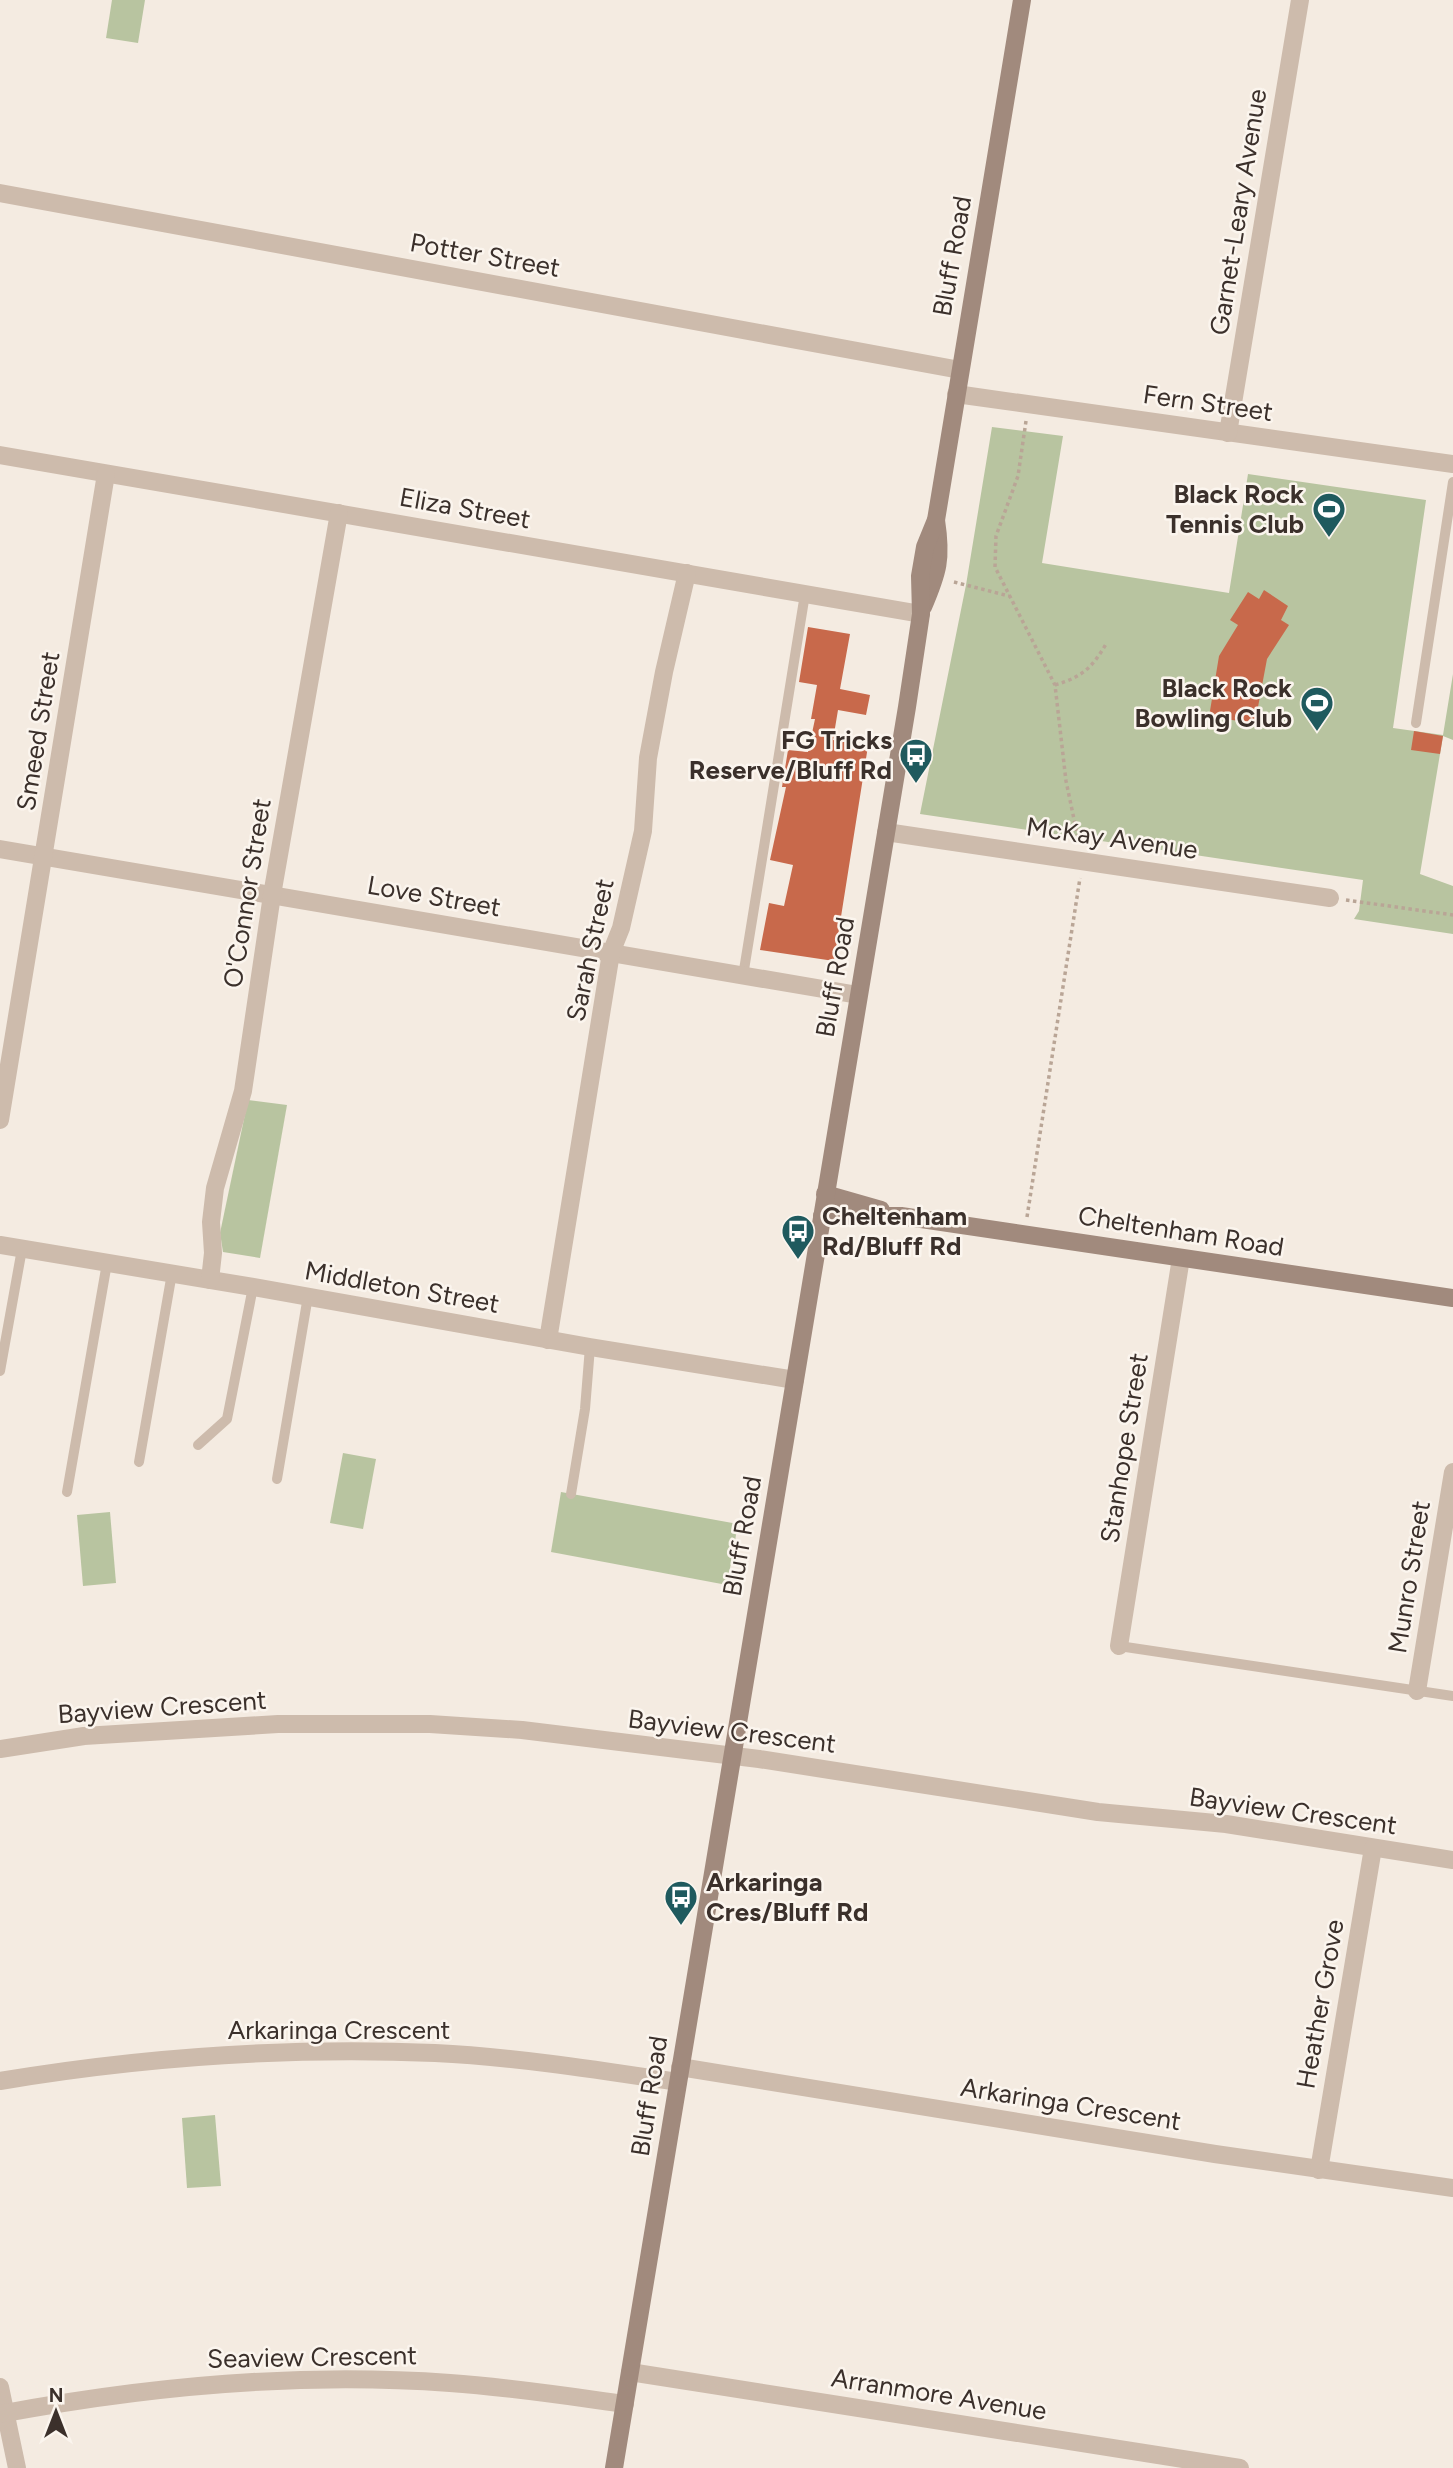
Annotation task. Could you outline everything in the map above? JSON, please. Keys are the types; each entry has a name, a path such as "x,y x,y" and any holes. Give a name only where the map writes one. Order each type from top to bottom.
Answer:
{"main road":[{"name":"Bluff Road","path":"614,2468 921,614 935,579 941,549 936,520 1022,0"},
{"name":"Cheltenham Road","path":"825,1194 901,1216 1453,1298"},
{"name":"Cheltenham Road","path":"822,1216 901,1216"}],"street":[{"name":"Garnet-Leary Avenue","path":"1228,433 1300,0"},
{"name":"Potter Street","path":"0,192 960,370"},
{"name":"Fern Street","path":"956,394 1453,464"},
{"name":"Eliza Street","path":"0,455 921,614"},
{"name":"Smeed Street","path":"0,1120 106,474"},
{"name":"O'Connor Street","path":"210,1280 213,1253 211,1222 215,1188 243,1091 272,895 339,513"},
{"name":"Sarah Street","path":"548,1340 611,953 621,928 643,831 648,758 687,573"},
{"name":"McKay Avenue","path":"886,832 1330,898"},
{"name":"Love Street","path":"0,849 858,995"},
{"name":"Middleton Street","path":"0,1245 795,1380"},
{"name":"Stanhope Street","path":"1119,1646 1181,1258"},
{"name":"Munro Street","path":"1417,1691 1453,1472"},
{"name":"Bayview Crescent","path":"0,1749 84,1736 278,1724 430,1724 522,1730 732,1756 1098,1812 1226,1824 1453,1860"},
{"name":"Heather Grove","path":"1319,2170 1373,1848"},
{"name":"Arkaringa Crescent","path":"0,2081 134,2063 230,2055 328,2051 437,2053 679,2075 1453,2188"},
{"name":"Arranmore Avenue","path":"630,2372 1240,2468"},
{"name":"Seaview Crescent","path":"3,2413 177,2387 331,2379 508,2388 625,2404"},
{"path":"0,2387 3,2413 17,2468"}],"lane":[{"path":"1416,723 1453,482"},
{"path":"743,976 804,594"},
{"path":"0,1371 22,1249"},
{"path":"67,1492 107,1263"},
{"path":"139,1462 172,1273"},
{"path":"198,1445 227,1419 253,1287"},
{"path":"277,1479 309,1297"},
{"path":"571,1494 585,1409 590,1347"},
{"path":"1119,1646 1453,1696"}],"path":[{"path":"1024,1234 1082,860 1066,781 1055,685 995,568 996,536 1018,476 1029,405"},
{"path":"954,582 1010,597"},
{"path":"1055,685 1075,679 1094,665 1106,644"},
{"path":"1330,898 1453,915"}],"green space":[{"path":"112,0 145,0 138,43 106,38"},
{"path":"992,427 1063,436 1042,563 1229,593 1248,474 1426,500 1393,728 1443,735 1453,674 1453,740 1443,736 1420,874 1453,886 1453,934 1354,919 1359,911 1363,880 920,814 966,585"},
{"path":"248,1100 287,1105 260,1258 223,1252 220,1233"},
{"path":"343,1453 376,1459 363,1529 330,1523"},
{"path":"561,1492 738,1524 727,1585 551,1552"},
{"path":"110,1512 116,1583 83,1586 77,1515"},
{"path":"215,2115 221,2186 187,2188 182,2118"}],"building":[{"path":"1264,590 1288,606 1281,620 1289,625 1267,659 1255,723 1209,717 1219,656 1238,625 1230,620 1248,592 1259,599"},
{"path":"808,627 850,634 840,689 870,695 866,715 838,710 833,740 868,746 834,961 760,950 769,903 784,906 793,865 770,860 786,787 782,787 788,750 808,752 815,719 811,719 817,685 799,682"},
{"path":"1414,731 1443,736 1440,754 1411,750"}],"place":[{"name":"Black Rock Tennis Club","path":"1329,539"},
{"name":"Black Rock Bowling Club","path":"1317,733"},
{"name":"FG Tricks Reserve/Bluff Rd","path":"916,785"},
{"name":"Cheltenham Rd/Bluff Rd","path":"798,1261"},
{"name":"Arkaringa Cres/Bluff Rd","path":"681,1927"}]}
